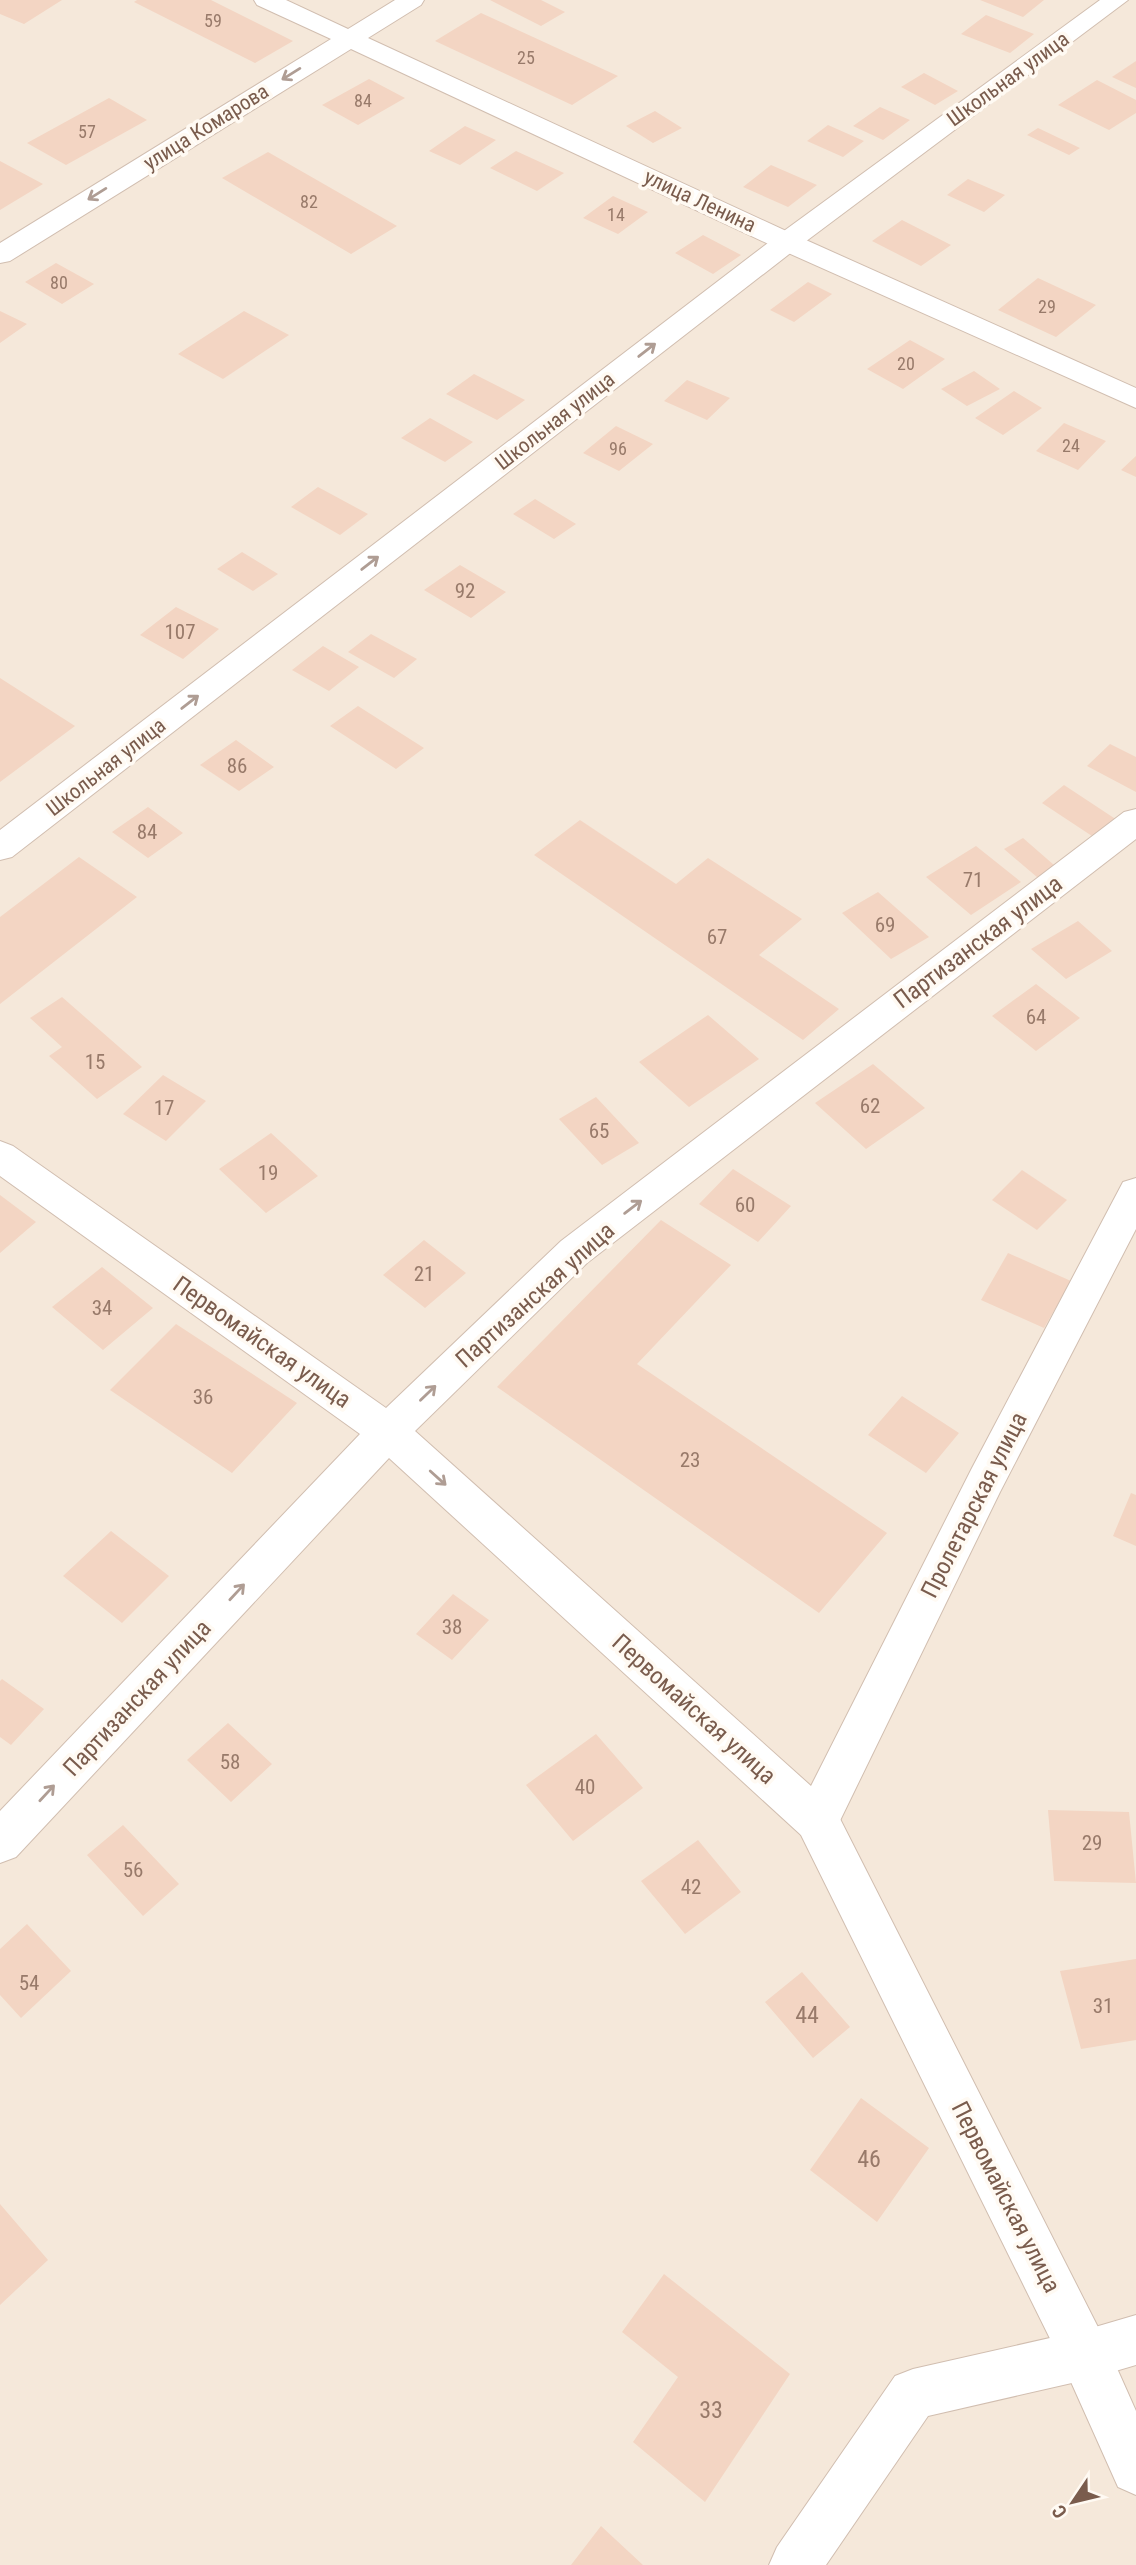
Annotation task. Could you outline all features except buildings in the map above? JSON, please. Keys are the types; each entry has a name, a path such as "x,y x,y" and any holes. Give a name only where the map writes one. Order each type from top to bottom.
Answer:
{"street":[{"name":"улица Ленина","path":"266,0 787,242 1136,399"},
{"name":"улица Комарова","path":"0,254 412,0"},
{"name":"Школьная улица","path":"0,848 787,242 1116,0"},
{"name":"Партизанская улица","path":"0,1842 388,1432 574,1252 1136,821"},
{"name":"Первомайская улица","path":"0,1156 388,1432 817,1820 1085,2355 1136,2469"},
{"name":"Пролетарская улица","path":"817,1820 986,1480 1136,1193"},
{"path":"795,2565 913,2394 1085,2355 1136,2340"}],"shaded area":[{"path":"0,0 1136,0 1136,2565 0,2565"}]}
